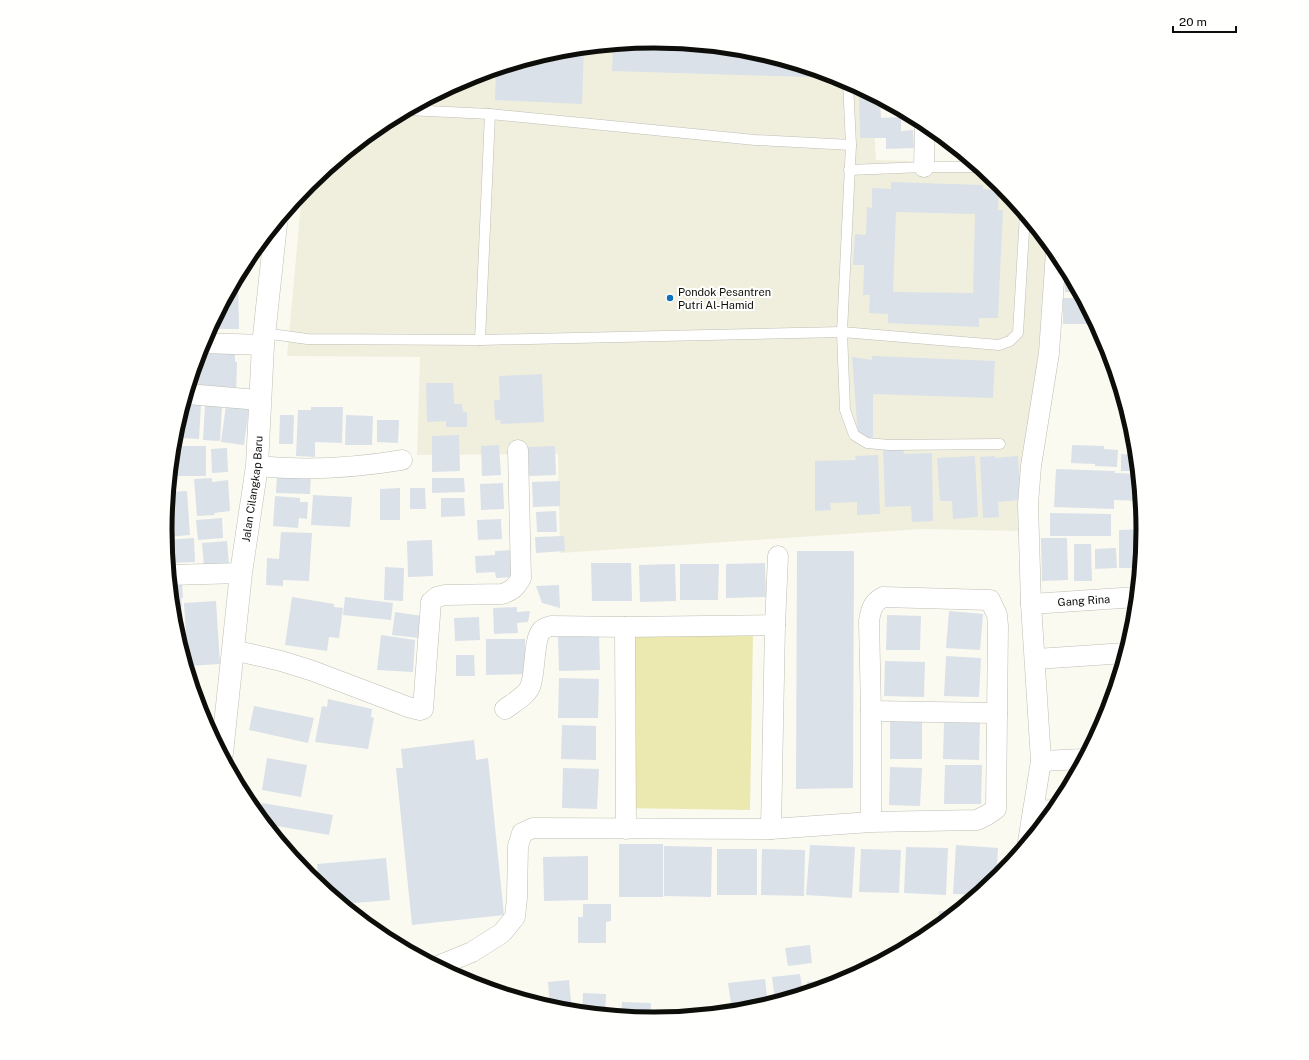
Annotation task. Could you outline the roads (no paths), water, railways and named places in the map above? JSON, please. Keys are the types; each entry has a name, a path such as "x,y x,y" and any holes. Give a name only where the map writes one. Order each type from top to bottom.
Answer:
{"street":[{"path":"924,167 925,131"},
{"name":"Jalan Cilangkap Baru","path":"223,745 241,573 257,466 264,339 275,233"},
{"path":"1030,832 1041,761 1036,659 1031,604 1028,504 1031,466 1049,354 1055,262"},
{"path":"211,343 264,339"},
{"path":"192,394 260,400"},
{"path":"233,650 281,661 313,671 408,707 420,710 423,709 431,602 437,597 445,594 502,594 510,592 516,587 521,578 518,450"},
{"path":"257,466 286,469 338,468 372,465 402,460"},
{"path":"771,829 775,626 778,556"},
{"path":"175,575 241,573"},
{"path":"444,963 472,952 502,933 515,917 518,846 522,833 533,828 771,829 871,822 977,820 987,815 996,809 998,626 997,615 990,600 883,597 875,601 869,621 871,822"},
{"name":"Gang Rina","path":"1031,604 1131,597"},
{"path":"505,709 523,696 530,688 533,677 538,636 543,629 551,626 775,626"},
{"path":"625,627 626,829"},
{"path":"1036,659 1120,653"},
{"path":"871,711 997,713"},
{"path":"1041,761 1078,759"},
{"path":"1033,811 1046,810"}],"lane":[{"path":"848,89 850,145 842,332 845,410 854,435 867,443 889,445 1000,444"},
{"path":"418,111 490,114 755,140 850,145"},
{"path":"480,340 490,114"},
{"path":"849,170 971,167"},
{"path":"264,339 480,340 842,332 999,345 1010,341 1018,333 1025,221"}],"place":[{"name":"Pondok Pesantren Putri Al-Hamid","path":"670,298"}]}
